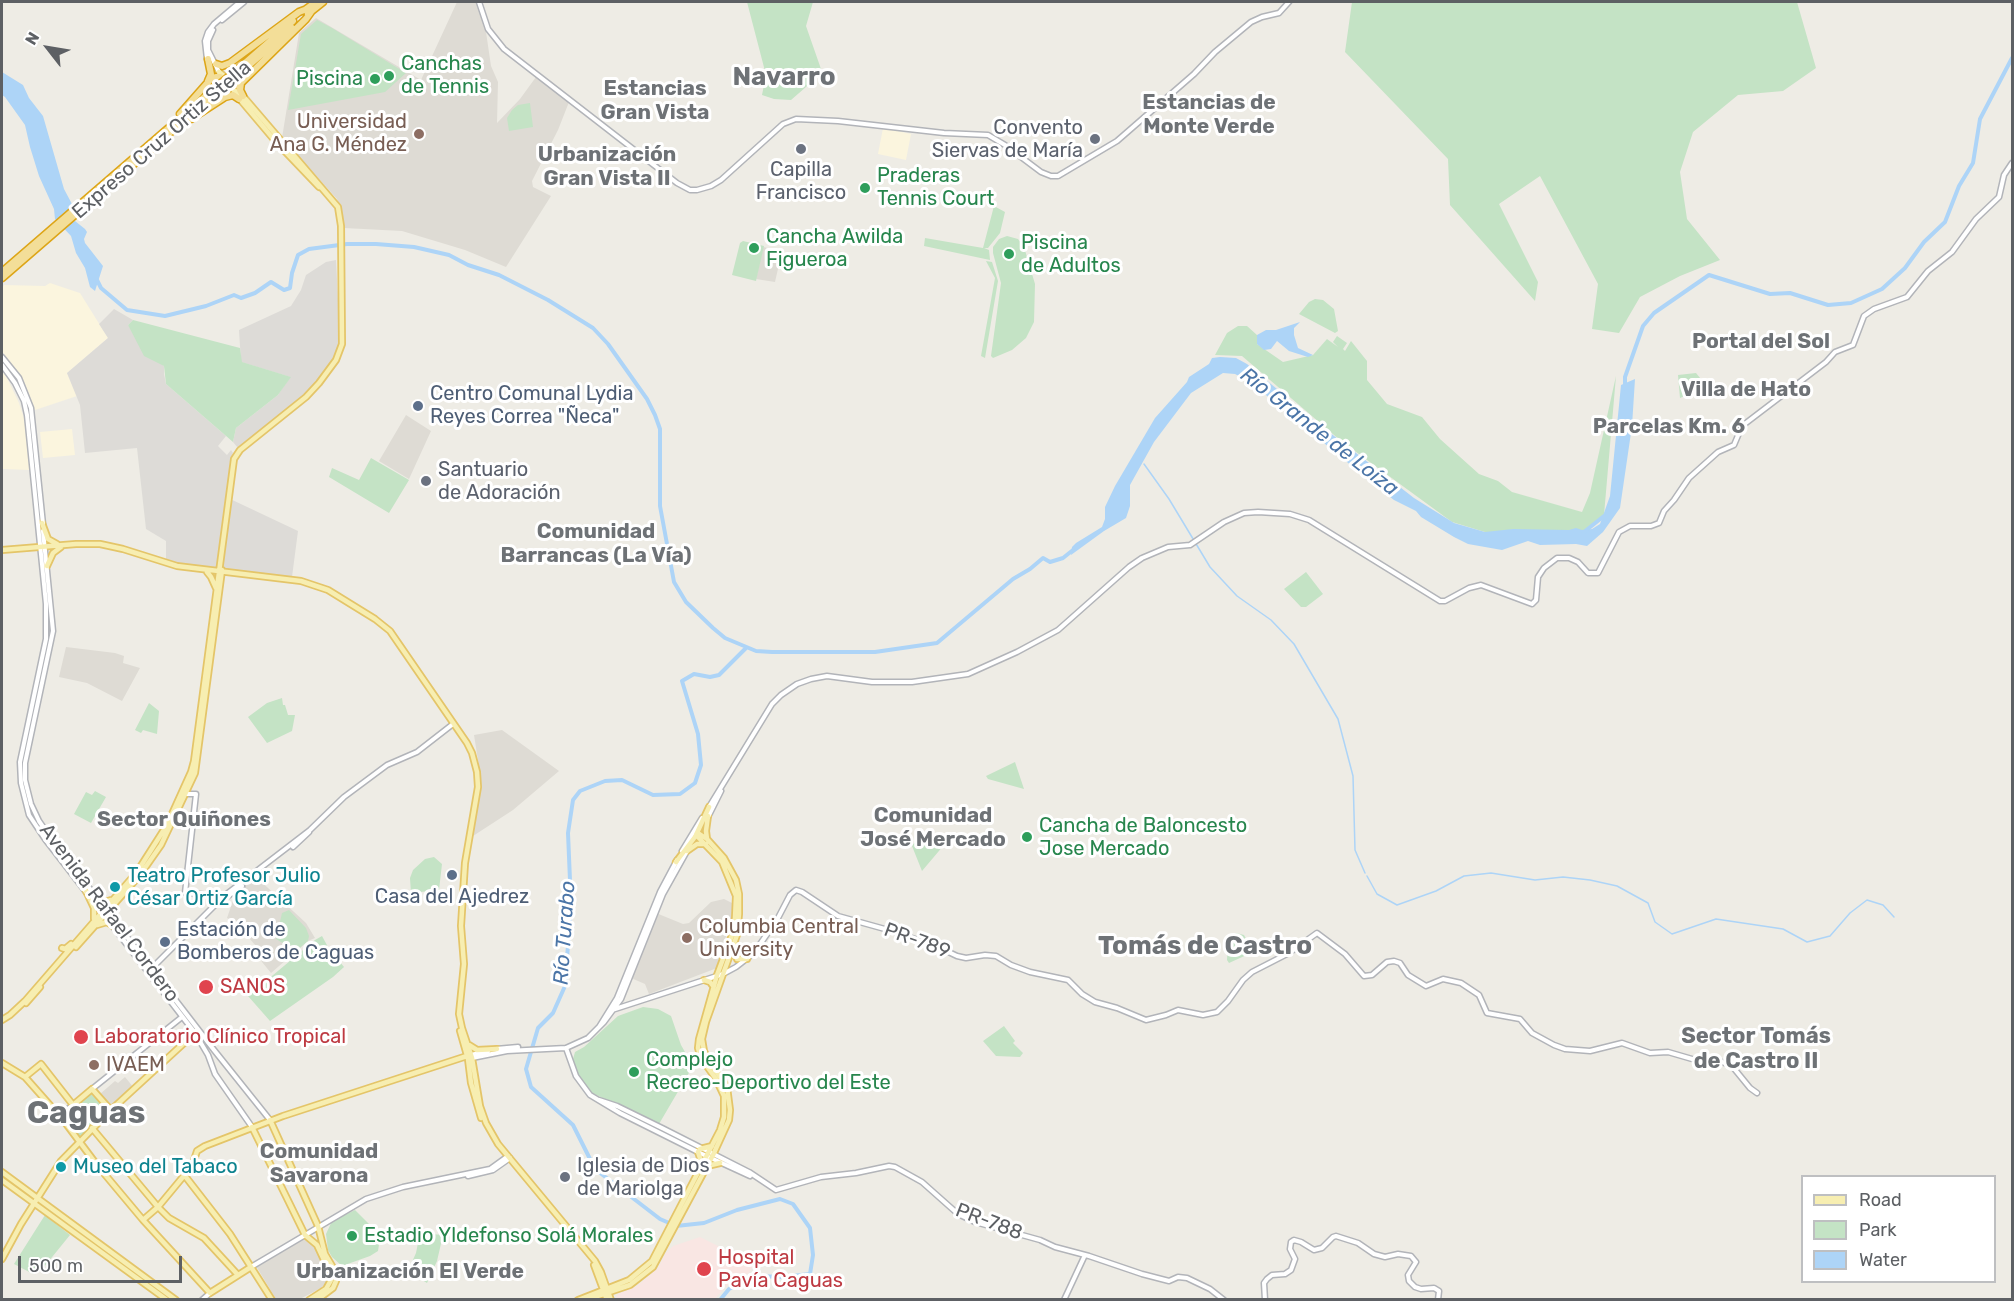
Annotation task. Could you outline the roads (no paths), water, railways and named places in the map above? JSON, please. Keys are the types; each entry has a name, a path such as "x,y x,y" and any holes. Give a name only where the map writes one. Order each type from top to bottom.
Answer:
{"highway":[{"name":"Expreso Cruz Ortiz Stella","path":"309,10 315,2"},
{"name":"Expreso Cruz Ortiz Stella","path":"12,266 309,10 323,2"},
{"path":"309,10 306,19 238,86 232,88 220,100 183,126 174,127 206,85 213,78 221,75 230,63 299,12 309,10"},
{"path":"206,85 211,74 207,59"},
{"path":"216,64 222,66 230,63"},
{"path":"220,100 231,95 241,97 241,83"},
{"path":"2,270 12,266"},
{"path":"2,280 12,266"}],"main road":[{"path":"62,948 67,948 85,932 140,875 160,845 185,795 198,761 223,572 222,562 234,459 240,450 306,397 329,370 339,352 342,333 338,207 221,75"},
{"path":"241,97 276,142 330,200 338,213"},
{"path":"268,128 279,129"},
{"path":"42,523 48,538 60,546"},
{"path":"47,566 53,553 60,546"},
{"path":"2,552 60,546 103,546 169,567 294,582 314,587 333,596 375,621 388,632 452,724 471,758 477,784 465,850 459,924 462,965 457,1016 470,1057 472,1090 480,1116 489,1133 508,1158 591,1259 602,1279 609,1299"},
{"path":"210,571 222,562"},
{"path":"210,571 216,589"},
{"path":"126,888 157,843 191,772 216,589 223,572"},
{"path":"676,862 697,834 709,807"},
{"path":"703,1168 720,1160 714,1147 724,1117 724,1096 716,1079 701,1059 698,1048 699,1039 717,975 732,935 736,896 722,862 707,841 708,816"},
{"path":"697,834 724,858 736,880 740,914 734,951 736,959 747,959"},
{"path":"687,851 707,841"},
{"path":"465,850 461,926 464,964 459,1014 477,1098 489,1133"},
{"path":"86,891 94,908 94,923"},
{"path":"95,896 105,902 114,901"},
{"path":"94,923 103,922 115,925 112,911 114,901"},
{"path":"2,1022 17,1009 85,932"},
{"path":"2,1022 20,1011 57,969 85,932"},
{"path":"578,1299 616,1288 646,1268 669,1233 729,1119 730,1099 727,1088 708,1061 702,1040 706,1022 735,940"},
{"path":"57,969 64,956"},
{"path":"704,980 710,982 714,987"},
{"path":"2,1260 28,1211 77,1138 92,1128 109,1108 114,1108 195,1034"},
{"path":"467,1044 477,1050 497,1049"},
{"path":"143,1220 158,1207 185,1176 192,1166 197,1151 270,1120 470,1057"},
{"path":"2,1063 25,1077 143,1220 210,1293 251,1267"},
{"path":"25,1077 41,1064 73,1105 94,1091 109,1108"},
{"path":"472,1090 494,1138 508,1158"},
{"name":"Avenida Rafael Cordero","path":"270,1120 318,1226 325,1254 335,1271 336,1278 333,1288 317,1299"},
{"path":"252,1127 305,1235 314,1241 329,1271 331,1280 326,1289 309,1299"},
{"path":"92,1128 158,1207 169,1218 204,1238 238,1275"},
{"path":"703,1168 699,1151 714,1147"},
{"path":"2,1172 35,1201 166,1299"},
{"path":"185,1176 230,1234 272,1299"},
{"path":"2,1180 176,1299"},
{"path":"25,1197 28,1211"},
{"path":"314,1241 321,1239"},
{"path":"602,1279 616,1288"},
{"path":"588,1297 598,1288 602,1279"},
{"path":"609,1299 616,1288"},
{"path":"588,1297 609,1299"}],"street":[{"path":"221,75 207,59 205,41 214,24 242,2"},
{"path":"221,75 208,50 210,33 242,2"},
{"path":"479,2 488,28 504,49 677,183 690,190 711,186 721,180 783,124 795,119 988,135 1041,172 1058,176 1117,141 1232,38 1258,18 1280,13 1289,2"},
{"path":"599,1027 617,998 667,886 724,785 772,704 797,684 811,678 827,676 872,682 912,682 968,674 1058,630 1142,558 1168,547 1190,544 1232,518 1250,512 1293,514 1316,524 1440,601 1445,601 1469,588 1481,585 1532,604 1536,600 1538,577 1544,568 1557,558 1569,558 1578,562 1588,573 1598,573 1619,532 1630,526 1651,526 1659,523 1664,511 1689,478 1718,452 1734,445 1737,441 1738,430 1742,426 1826,362 1835,352 1853,345 1860,322 1868,312 1907,297 1928,271 1955,249 1976,219 1999,197 2004,176 2013,163"},
{"name":"Avenida Rafael Cordero","path":"2,357 19,378 31,408 42,523 42,548 47,566 52,631 25,763 25,780 30,801 39,821 104,911"},
{"name":"Avenida Rafael Cordero","path":"2,365 15,383 27,415 46,604 46,639 20,762 22,793 29,815 45,839 115,925 195,1034 208,1055 215,1074 252,1127"},
{"path":"185,795 196,794 185,893 216,896 225,894 300,842 344,797 367,779 387,765 417,752 452,724"},
{"path":"470,1057 501,1052 566,1048 588,1038 599,1027 621,999 660,892 724,785"},
{"path":"30,801 29,815 39,821"},
{"path":"149,970 218,904 225,894 310,830"},
{"name":"PR-789","path":"617,1007 723,974 747,959 764,939 795,890 802,892 838,916 886,929 957,956 966,958 996,956 1030,972 1068,980 1092,1001 1146,1020 1178,1010 1203,1016 1217,1012 1252,972 1289,953 1317,933 1345,954 1364,976 1372,975 1387,962 1394,961 1400,963 1408,975 1426,986 1443,979 1461,983 1479,995 1487,1013 1520,1019 1532,1033 1565,1049 1590,1051 1622,1043 1650,1053 1668,1052 1700,1061 1722,1062 1732,1066 1757,1093"},
{"path":"216,896 218,904"},
{"name":"Avenida Rafael Cordero","path":"149,970 270,1120"},
{"path":"604,1016 617,1007 626,978"},
{"path":"621,999 625,1005"},
{"path":"94,1091 182,1017 189,1019"},
{"path":"470,1057 497,1049 520,1047 524,1050"},
{"name":"PR-788","path":"566,1048 580,1084 590,1095 776,1190 821,1177 895,1167 922,1182 958,1214 975,1222 1169,1281 1178,1277 1187,1278 1224,1299"},
{"path":"60,1118 73,1105"},
{"path":"251,1267 366,1199 490,1169 508,1158"},
{"path":"1265,1299 1264,1283 1267,1279 1272,1275 1285,1274 1291,1270 1295,1259 1290,1249 1291,1242 1294,1240 1301,1242 1314,1250 1322,1248 1336,1236 1358,1243 1374,1254 1385,1257 1398,1254 1411,1256 1416,1262 1408,1275 1409,1281 1415,1287 1434,1288 1439,1291 1438,1299"},
{"path":"1064,1299 1085,1256"},
{"path":"201,1299 210,1293"}],"water":[{"path":"2,72 23,85 29,98 43,116 64,189 72,204 75,221 87,232 85,243 103,266 95,291 90,287 85,268 76,253 71,236 55,219 54,209 39,176 25,125 2,95"},
{"path":"1300,322 1294,328 1298,348 1313,355 1308,357 1289,351 1277,341 1271,349 1264,350 1257,344 1257,335 1266,330 1276,330"},
{"path":"1212,358 1236,358 1247,364 1302,411 1414,498 1454,523 1485,532 1513,529 1569,530 1576,528 1582,530 1592,529 1600,524 1610,496 1621,385 1635,379 1632,426 1620,508 1603,532 1587,546 1540,545 1528,541 1502,550 1468,544 1394,500 1249,381 1235,374 1223,373 1191,393 1154,442 1130,485 1130,506 1126,518 1071,555 1072,547 1076,543 1102,527 1105,507 1115,486 1155,418 1189,377 1209,364"}],"waterway":[{"name":"Río Grande de Loíza","path":"1625,389 1625,377 1643,326 1654,313 1709,275 1770,294 1790,293 1828,305 1851,303 1882,289 1905,268 1924,242 1945,222 1959,186 1973,163 1980,119 2012,58"},
{"name":"Río Grande de Loíza","path":"97,280 101,288 127,310 165,316 206,306 234,295 241,298 255,293 271,282 284,290 290,288 298,255 309,249 347,244 376,244 414,247 449,255 468,265 499,275 548,300 593,328 608,344 647,399 655,415 660,429 660,506 674,582 686,602 713,628 725,638 756,651 875,652 937,643 1013,579 1043,558 1050,562 1063,558 1073,550"},
{"path":"1144,464 1169,499 1210,567 1237,596 1271,620 1294,644 1338,719 1353,776 1355,850 1365,873"},
{"name":"Río Grande de Loíza","path":"1584,532 1604,516"},
{"name":"Río Turabo","path":"720,1300 729,1289 755,1276 783,1277 810,1274 813,1255 810,1228 793,1204 780,1199 737,1210 704,1223 676,1226 660,1219 595,1169 573,1125 531,1087 526,1069 538,1028 553,1013 565,986 571,904 568,833 573,800 580,791 605,781 622,780 653,795 680,794 695,783 701,765 698,734 682,681 694,674 710,677 719,675 746,648"},
{"path":"1367,876 1377,894 1397,905 1436,891 1464,876 1491,873 1535,880 1563,877 1590,880 1617,886 1648,903 1655,922 1672,934 1716,919 1783,929 1807,942 1830,936 1850,913 1867,900 1883,905 1894,917"}],"place":[{"name":"Canchas de Tennis","path":"389,76"},
{"name":"Piscina","path":"375,79"},
{"name":"Universidad Ana G. Méndez","path":"419,134"},
{"name":"Convento Siervas de María","path":"1095,139"},
{"name":"Capilla Francisco","path":"801,149"},
{"name":"Praderas Tennis Court","path":"865,188"},
{"name":"Cancha Awilda Figueroa","path":"754,248"},
{"name":"Piscina de Adultos","path":"1009,254"},
{"name":"Centro Comunal Lydia Reyes Correa \"Ñeca\"","path":"418,406"},
{"name":"Santuario de Adoración","path":"426,481"},
{"name":"Cancha de Baloncesto Jose Mercado","path":"1027,837"},
{"name":"Casa del Ajedrez","path":"452,875"},
{"name":"Teatro Profesor Julio César Ortiz García","path":"115,887"},
{"name":"Columbia Central University","path":"687,938"},
{"name":"Estación de Bomberos de Caguas","path":"165,942"},
{"name":"SANOS","path":"206,987"},
{"name":"Laboratorio Clínico Tropical","path":"81,1037"},
{"name":"IVAEM","path":"94,1065"},
{"name":"Complejo Recreo-Deportivo del Este","path":"634,1072"},
{"name":"Museo del Tabaco","path":"61,1167"},
{"name":"Iglesia de Dios de Mariolga","path":"565,1177"},
{"name":"Estadio Yldefonso Solá Morales","path":"352,1236"},
{"name":"Hospital Pavía Caguas","path":"704,1269"}],"district":[{"name":"Navarro","path":"784,77"},
{"name":"Estancias Gran Vista","path":"655,101"},
{"name":"Estancias de Monte Verde","path":"1209,115"},
{"name":"Urbanización Gran Vista II","path":"607,167"},
{"name":"Portal del Sol","path":"1761,342"},
{"name":"Villa de Hato","path":"1746,390"},
{"name":"Parcelas Km. 6","path":"1669,427"},
{"name":"Comunidad Barrancas (La Vía)","path":"596,544"},
{"name":"Sector Quiñones","path":"184,820"},
{"name":"Comunidad José Mercado","path":"933,828"},
{"name":"Tomás de Castro","path":"1205,946"},
{"name":"Sector Tomás de Castro II","path":"1756,1050"},
{"name":"Caguas","path":"86,1114"},
{"name":"Comunidad Savarona","path":"319,1164"},
{"name":"Urbanización El Verde","path":"410,1272"}]}
